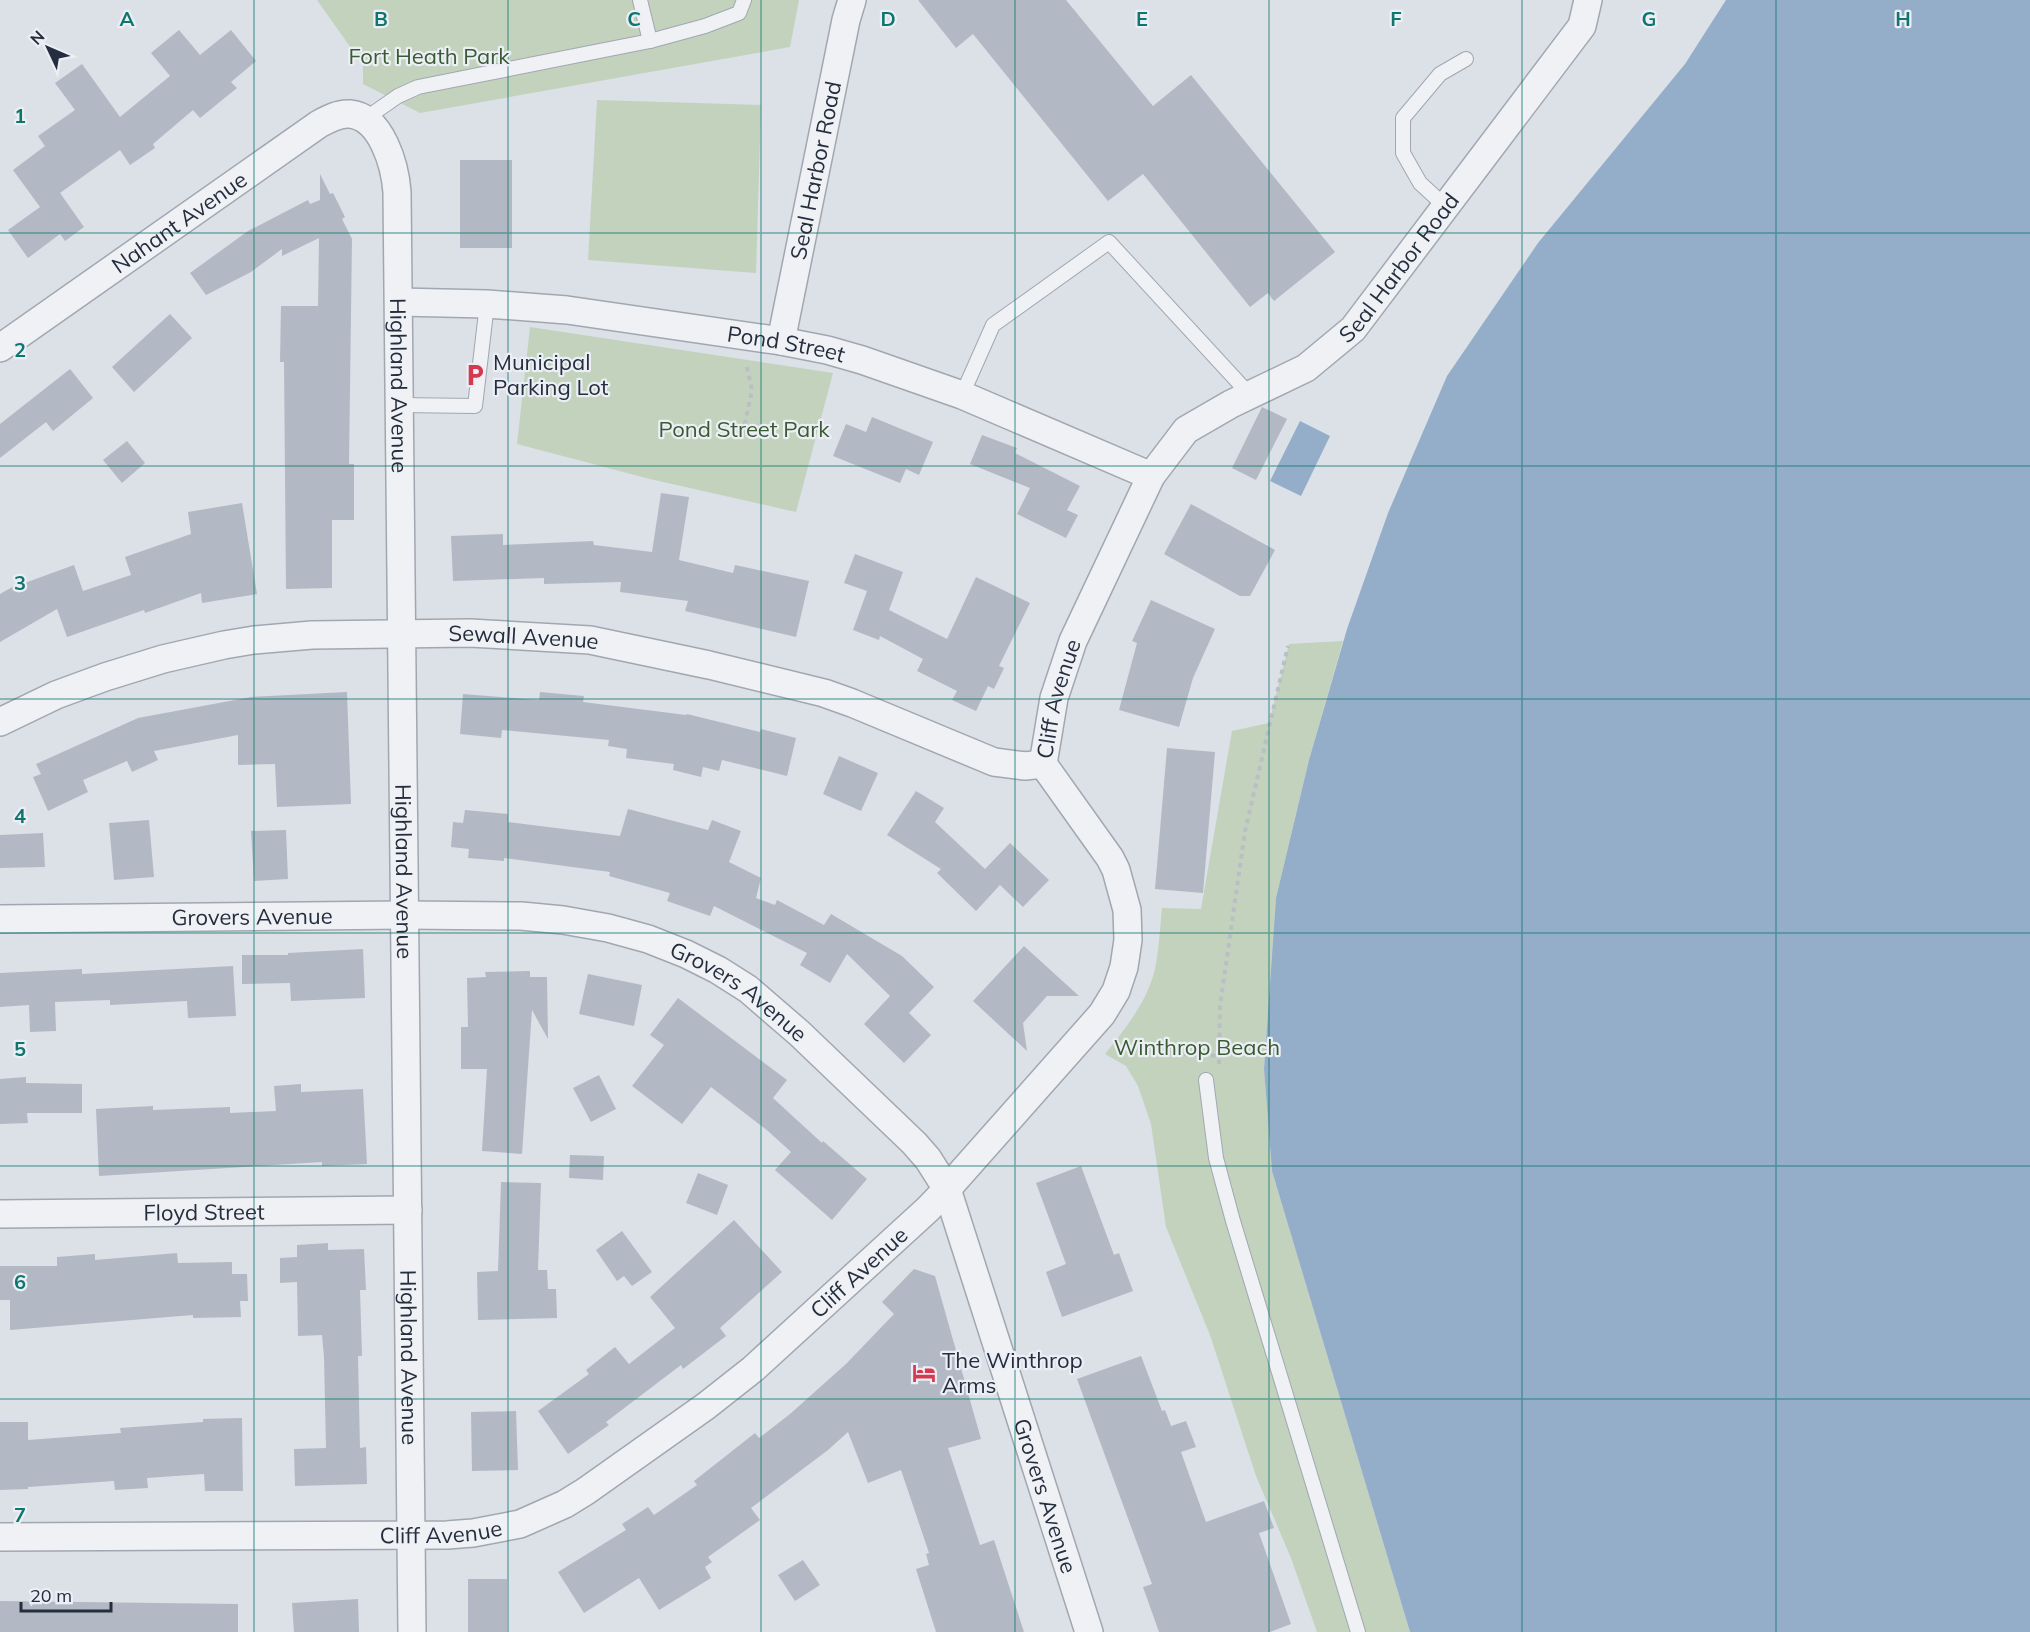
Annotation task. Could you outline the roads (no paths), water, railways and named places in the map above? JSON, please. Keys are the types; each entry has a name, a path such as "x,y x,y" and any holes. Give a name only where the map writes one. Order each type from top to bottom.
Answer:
{"street":[{"name":"Seal Harbor Road","path":"781,341 852,0"},
{"name":"Seal Harbor Road","path":"1151,476 1186,430 1250,394 1306,368 1353,329 1582,26 1588,0"},
{"name":"Nahant Avenue","path":"0,348 319,124 347,114 365,119"},
{"name":"Highland Avenue","path":"365,119 380,137 395,170 397,192 412,1632"},
{"name":"Pond Street","path":"399,302 487,304 567,310 781,341 827,350 962,395 1151,476"},
{"name":"Cliff Avenue","path":"0,1537 411,1536 497,1530 520,1524 572,1499 706,1406 753,1369 890,1245 947,1190 1101,1014 1116,991 1124,967 1128,940 1127,910 1116,870 1043,764 1054,698 1072,640 1151,476"},
{"name":"Sewall Avenue","path":"0,722 56,695 105,677 163,659 224,645 312,635 470,633 590,640 710,665 824,693 877,712 994,762 1025,766 1043,764"},
{"name":"Grovers Avenue","path":"0,919 405,915 521,916 586,922 648,939 703,962 748,989 799,1033 914,1143 928,1159 947,1190 1089,1632"},
{"name":"Floyd Street","path":"0,1214 408,1210"}],"lane":[{"path":"640,0 650,41"},
{"path":"365,119 399,96 418,87 650,41 705,26 739,13 744,0"},
{"path":"1446,207 1420,183 1403,153 1403,118 1440,74 1466,59"},
{"path":"962,395 993,325 1109,242 1250,394"},
{"path":"400,405 475,406 487,304"},
{"path":"1206,1080 1216,1158 1227,1200 1358,1632"}],"water":[{"path":"1726,0 2030,0 2030,1632 1410,1632 1272,1171 1264,1069 1276,898 1309,760 1347,629 1388,513 1447,376 1538,243 1685,64"},
{"path":"1300,421 1330,436 1301,496 1270,481"}],"place":[{"name":"Municipal Parking Lot","path":"475,375"},
{"name":"The Winthrop Arms","path":"924,1373"}],"park label":[{"name":"Fort Heath Park","path":"429,56"},
{"name":"Pond Street Park","path":"744,429"},
{"name":"Winthrop Beach","path":"1197,1047"}]}
